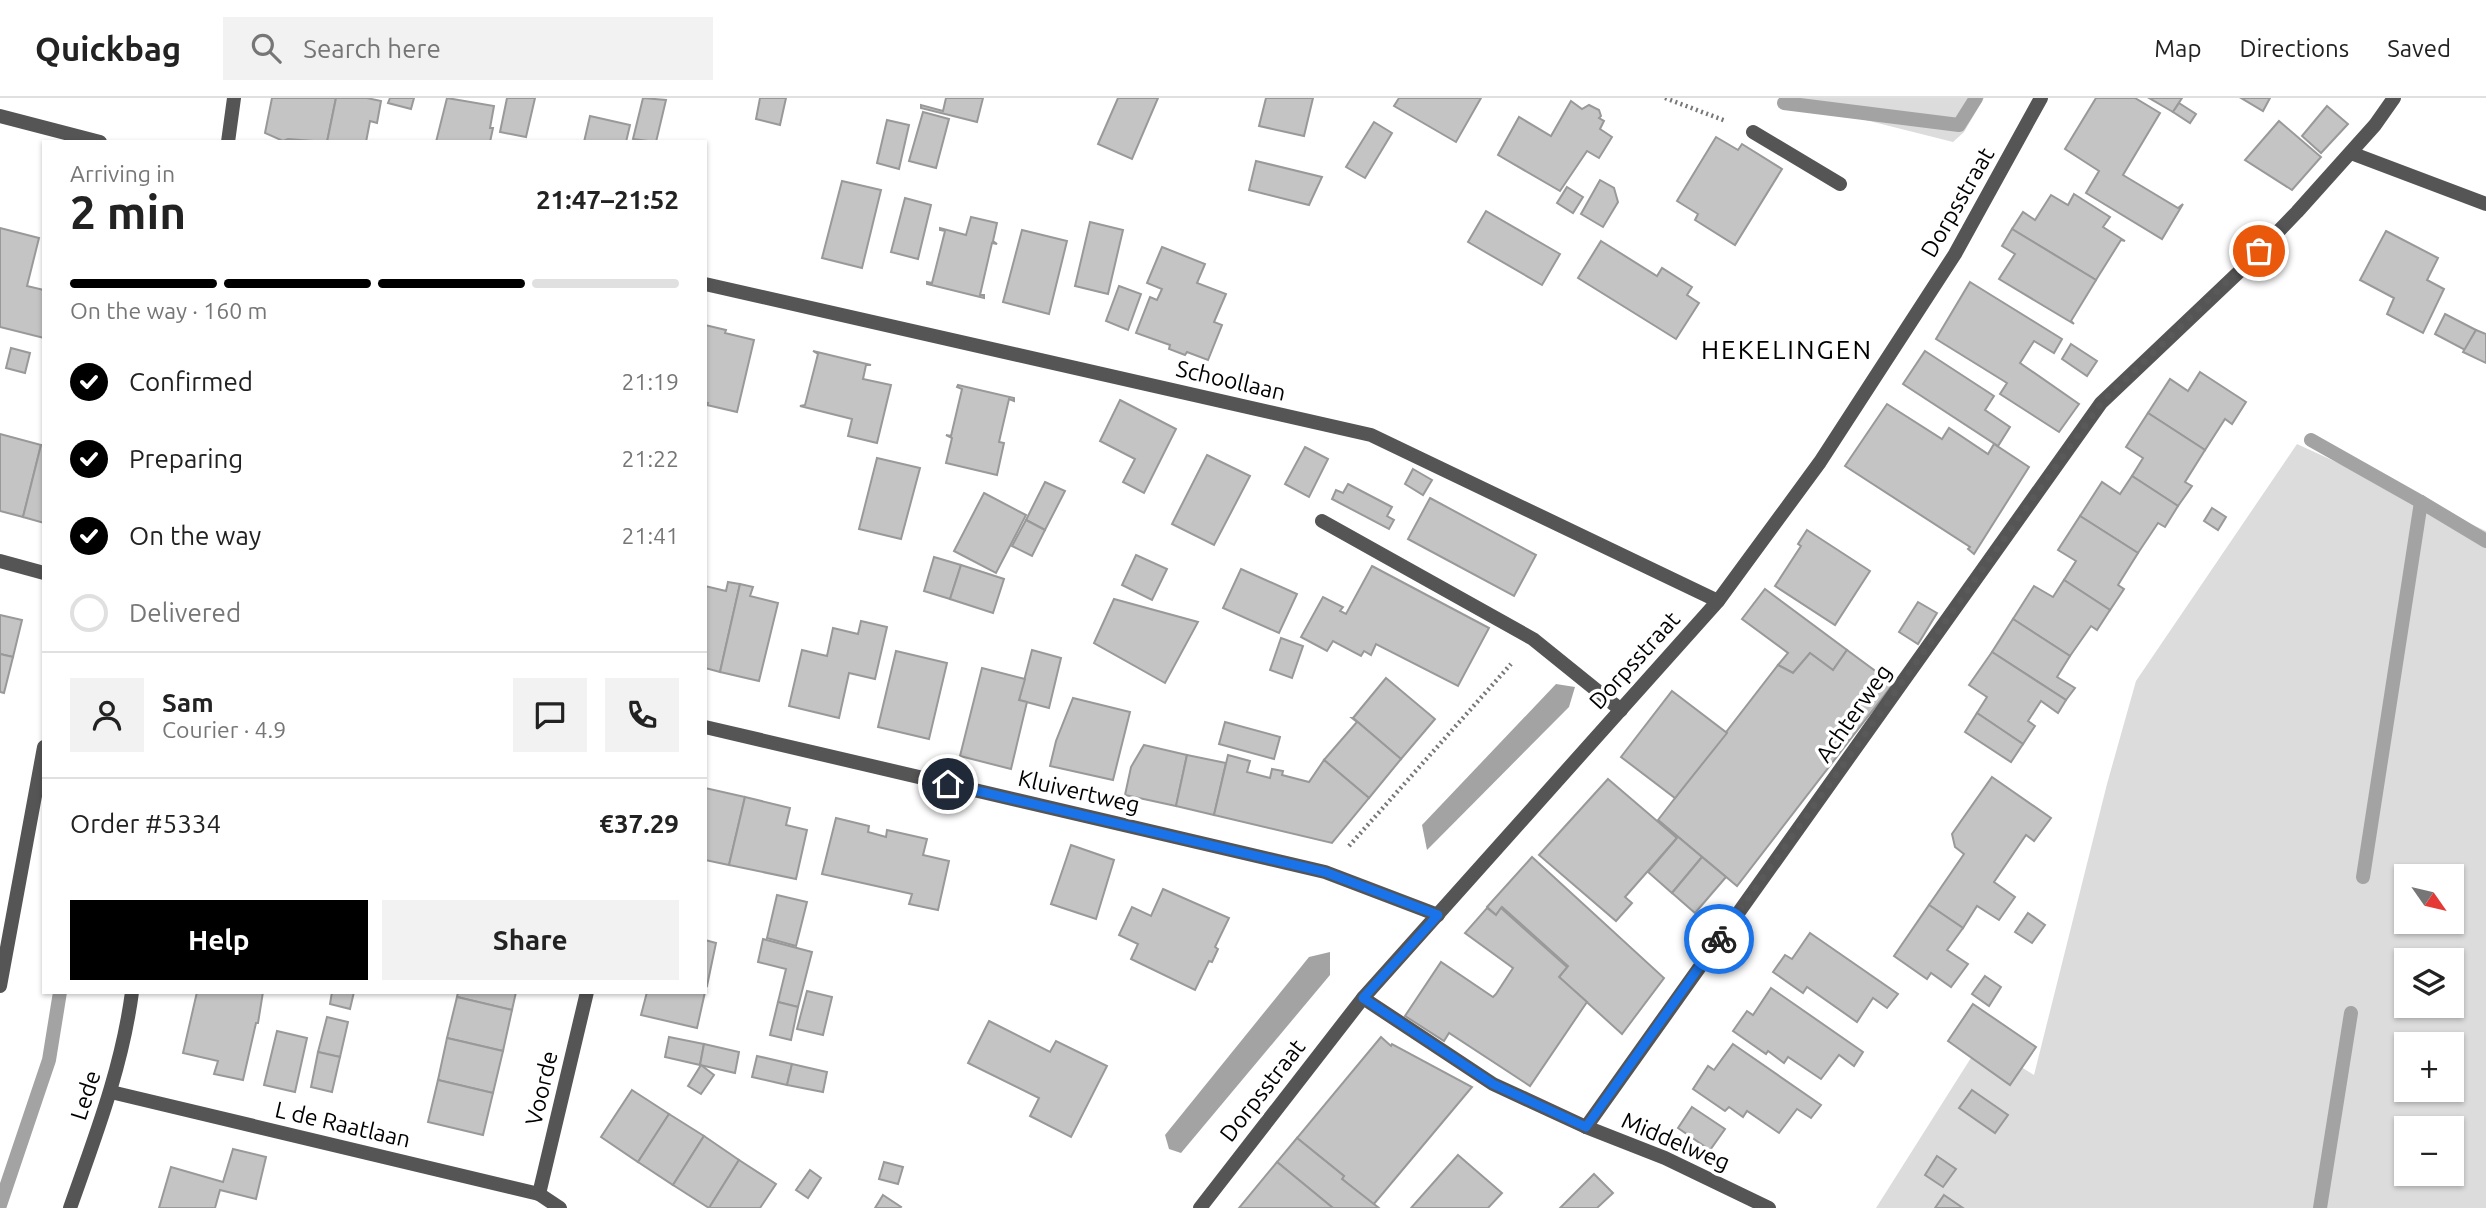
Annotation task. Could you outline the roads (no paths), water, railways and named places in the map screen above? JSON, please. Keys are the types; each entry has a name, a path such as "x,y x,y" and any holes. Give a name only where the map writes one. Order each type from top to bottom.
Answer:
{"street":[{"path":"228,140 234,98"},
{"name":"Dorpsstraat","path":"1200,1208 1363,998 1718,601 1820,462 1955,254 2041,98"},
{"name":"Achterweg","path":"1586,1127 2101,403 2240,271 2351,153 2395,98"},
{"path":"0,116 92,140"},
{"path":"1753,132 1840,184"},
{"path":"2351,153 2486,204"},
{"name":"Schoollaan","path":"707,284 1371,435 1718,601"},
{"path":"1322,521 1533,639 1621,709"},
{"path":"0,561 42,572"},
{"name":"Kluivertweg","path":"707,727 1325,872 1438,915"},
{"path":"0,986 42,758"},
{"name":"Lede","path":"70,1208 111,1092 126,1034 132,994"},
{"name":"Voorde","path":"539,1194 587,994"},
{"path":"1363,998 1493,1084 1586,1127"},
{"name":"L de Raatlaan","path":"111,1092 539,1194 560,1208"},
{"name":"Middelweg","path":"1586,1127 1665,1158 1749,1203 1769,1208"}],"waterway":[{"path":"1784,103 1959,125 1976,98"},
{"path":"2311,440 2421,502"},
{"path":"2363,877 2421,502 2486,541"},
{"path":"0,1205 49,1060 60,994"},
{"path":"2320,1208 2351,1013"}],"district":[{"name":"HEKELINGEN","path":"1787,349"}]}
